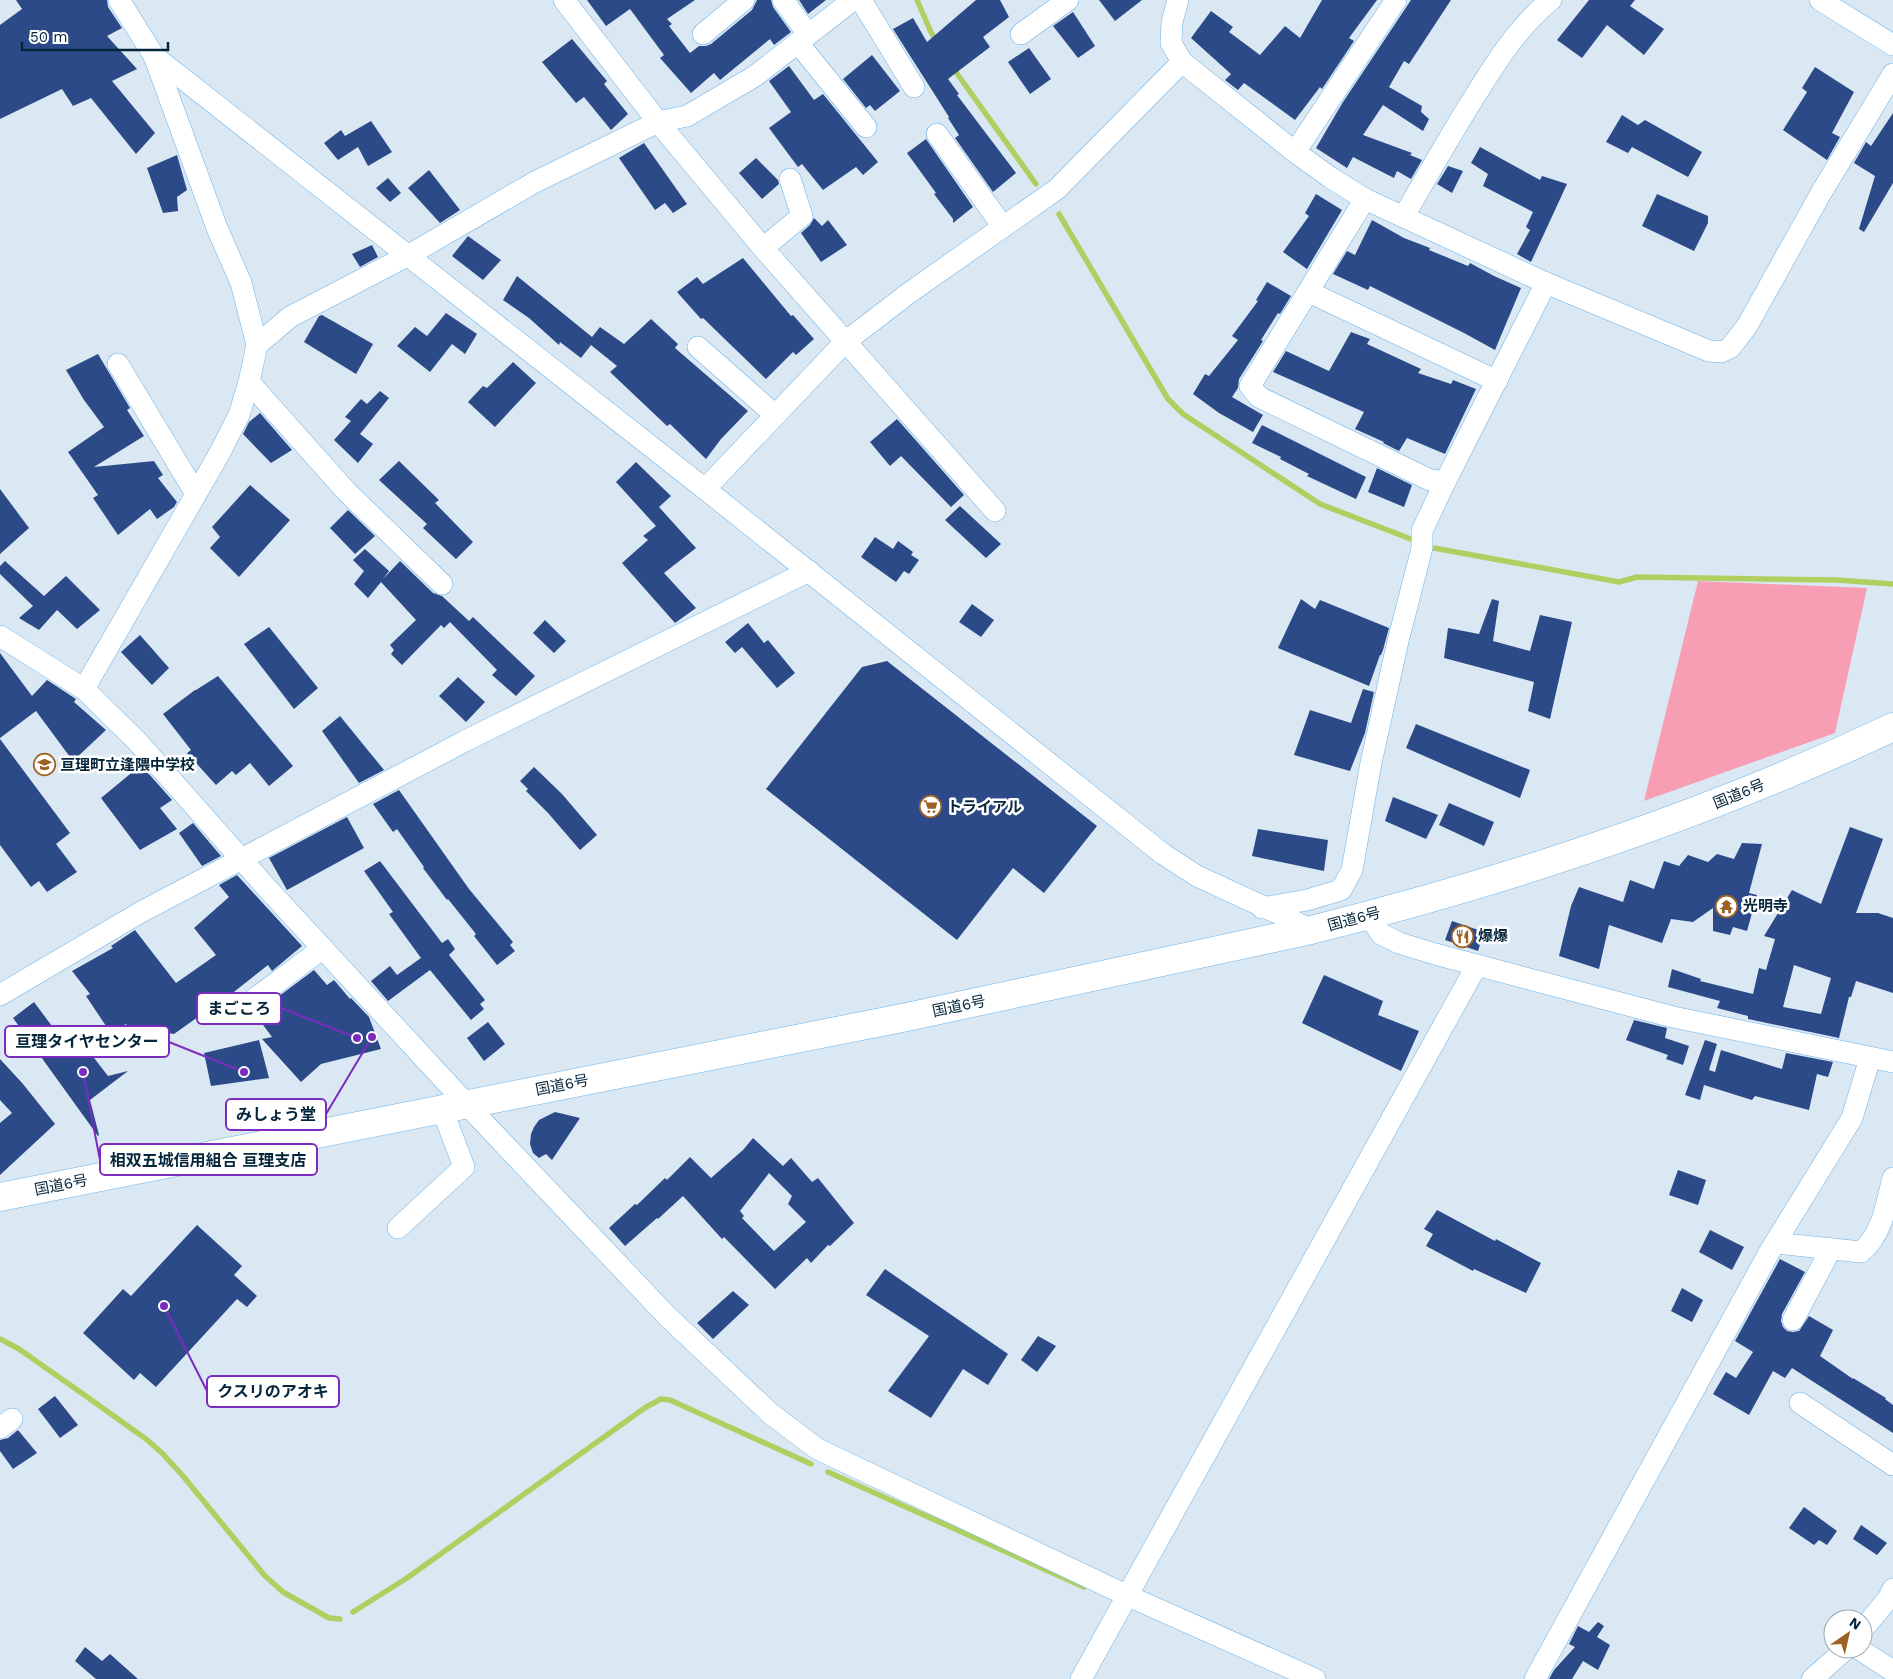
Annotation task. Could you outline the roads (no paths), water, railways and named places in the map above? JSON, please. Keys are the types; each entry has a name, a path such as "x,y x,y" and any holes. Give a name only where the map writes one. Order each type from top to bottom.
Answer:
{"highway":[{"name":"国道6号","path":"0,1197 907,1017 1369,916 1575,854 1681,817 1761,786 1893,727"}],"street":[{"path":"84,689 218,456 239,415 257,345 241,283 217,228 154,56 119,0"},
{"path":"564,0 658,122 763,248 995,511"},
{"path":"703,34 744,0"},
{"path":"783,0 803,38 866,127"},
{"path":"257,345 290,317 408,255 535,182 658,122 687,116 755,76 853,0"},
{"path":"861,0 914,87"},
{"path":"1021,34 1068,0"},
{"path":"1178,0 1172,22 1171,43 1182,62 1295,152 1331,178 1365,199 1546,283 1709,351 1722,352 1730,348 1747,326 1821,194 1893,74"},
{"path":"1295,152 1396,0"},
{"path":"1404,216 1458,122 1507,45 1536,12 1551,0"},
{"path":"1820,0 1893,45"},
{"path":"154,56 705,489 1163,854 1196,876 1311,930"},
{"path":"705,489 845,342 909,293 1057,189 1182,62"},
{"path":"937,134 1003,227"},
{"path":"763,248 802,216 790,179"},
{"path":"1365,199 1310,292 1250,386 1259,397 1430,480 1445,482"},
{"path":"1262,908 1307,900 1341,890 1352,870 1371,763 1398,641 1422,548 1422,531 1546,283"},
{"path":"1310,292 1497,381"},
{"path":"698,347 775,415"},
{"path":"118,364 196,494"},
{"path":"249,382 346,491 442,584"},
{"path":"0,995 141,912 465,741 808,571"},
{"path":"0,636 84,689 136,740 241,860 323,948 454,1106 667,1316 771,1414 828,1454 1126,1595 1315,1679"},
{"path":"1369,916 1381,934 1399,943 1476,965 1673,1017 1893,1062"},
{"path":"241,1009 323,948"},
{"path":"1081,1679 1476,965"},
{"path":"1535,1679 1775,1243 1852,1118 1870,1058"},
{"path":"398,1228 464,1167 454,1106"},
{"path":"1775,1243 1861,1252 1870,1244 1878,1231 1893,1178"},
{"path":"1793,1320 1831,1249"},
{"path":"1800,1403 1893,1465"},
{"path":"1873,1618 1888,1599 1893,1589"},
{"path":"1873,1658 1893,1671"},
{"path":"1812,1679 1835,1659"}],"waterway":[{"path":"917,0 936,41"},
{"path":"953,68 1036,184"},
{"path":"1059,214 1168,399 1183,414 1320,504 1416,541"},
{"path":"1434,548 1619,582 1637,577 1836,580 1893,584"},
{"path":"0,1339 19,1349 146,1439 183,1476 265,1576 283,1592 329,1618 340,1619"},
{"path":"353,1612 407,1578 646,1407 661,1399 670,1400 811,1464"},
{"path":"828,1472 1084,1587"}],"place":[{"name":"亘理町立逢隈中学校","path":"44,765"},
{"name":"トライアル","path":"931,807"},
{"name":"光明寺","path":"1727,906"},
{"name":"爆爆","path":"1462,936"},
{"name":"みしょう堂","path":"372,1037"},
{"name":"まごころ","path":"357,1038"},
{"name":"相双五城信用組合 亘理支店","path":"83,1072"},
{"name":"亘理タイヤセンター","path":"244,1072"},
{"name":"クスリのアオキ","path":"164,1306"}]}
